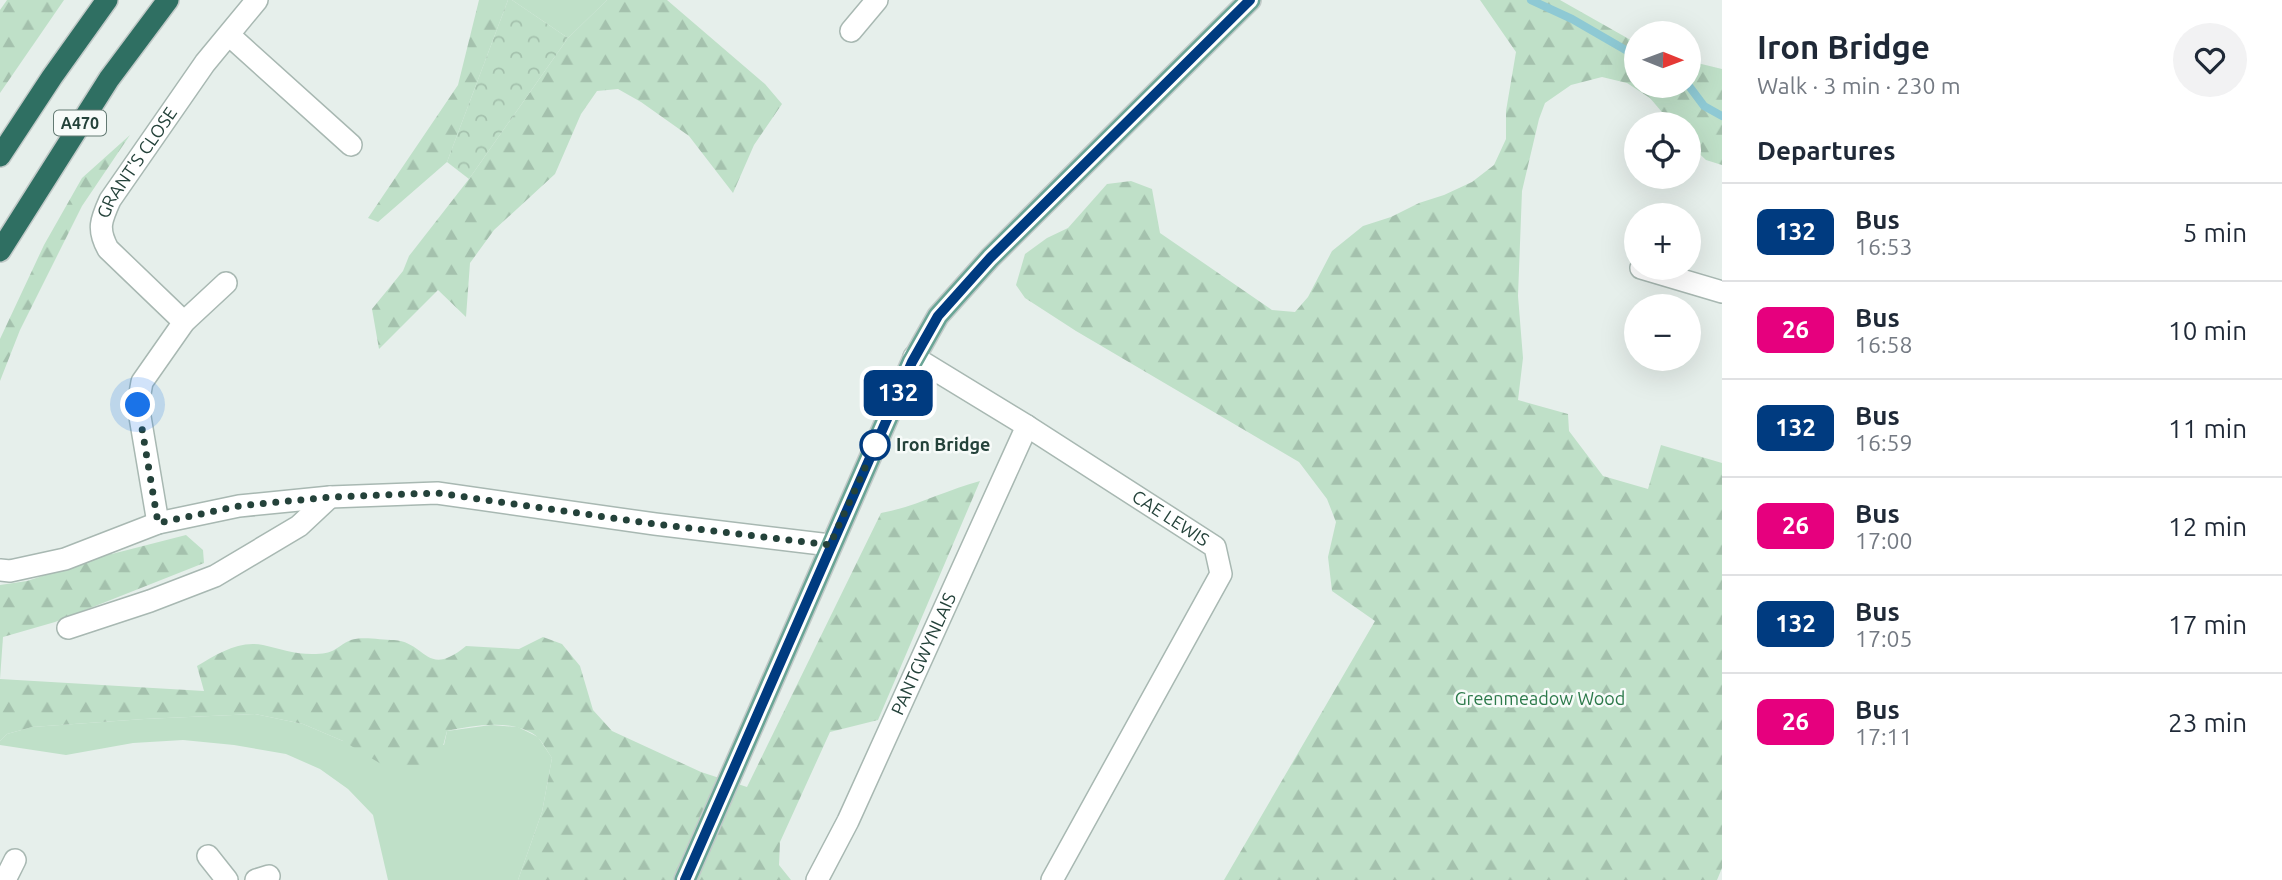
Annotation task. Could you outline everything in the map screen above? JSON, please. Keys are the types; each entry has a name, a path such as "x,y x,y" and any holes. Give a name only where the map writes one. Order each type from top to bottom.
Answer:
{"highway":[{"name":"A470","path":"0,156 107,0"},
{"name":"A470","path":"0,251 109,79 168,0"}],"main road":[{"path":"685,880 914,357 938,316 990,258 1243,3"}],"street":[{"name":"GRANT'S CLOSE","path":"184,322 108,249 101,237 102,219 117,189 205,63 257,0"},
{"path":"851,31 877,0"},
{"path":"229,35 351,145"},
{"path":"1682,280 1722,292"},
{"path":"158,523 138,405 142,382 184,322 226,283"},
{"name":"CAE LEWIS","path":"914,357 1215,547 1221,574 1052,880"},
{"name":"PANTGWYNLAIS","path":"817,880 848,821 1027,426"},
{"path":"0,570 10,571 65,559 158,523 239,506 330,497 437,493 655,524 830,545"},
{"path":"68,628 215,576 299,526 330,497"},
{"path":"208,856 228,880"},
{"path":"5,880 15,860"}],"green space":[{"path":"7,0 64,0 0,93 0,10"},
{"path":"479,0 508,0 447,162 378,222 368,218 458,85"},
{"path":"508,0 512,0 568,38 469,179 447,162"},
{"path":"512,0 607,0 568,38"},
{"path":"607,0 667,0 765,84 782,104 754,145 733,193 689,136 618,89 597,91 581,114 555,174 494,230 470,263 466,317 438,290 379,349 372,309 403,271 409,256 469,179 568,38"},
{"name":"Greenmeadow Wood","path":"1480,0 1560,0 1624,36 1624,82 1602,77 1571,85 1545,103 1539,119 1522,191 1518,296 1523,358 1518,400 1568,414 1569,431 1603,476 1648,489 1661,445 1722,463 1722,868 1717,880 1224,880 1375,621 1332,591 1328,557 1336,522 1327,499 1299,462 1076,331 1025,298 1016,285 1025,254 1047,238 1068,228 1107,184 1131,181 1152,189 1160,233 1272,310 1295,312 1308,297 1332,251 1363,226 1391,217 1472,182 1494,165 1506,139 1506,111 1516,52"},
{"path":"1701,64 1722,69 1722,165 1706,160 1701,155 1701,112 1662,112 1650,98 1701,98"},
{"path":"130,135 82,206 20,330 0,381 0,339 44,245 82,178"},
{"path":"980,481 878,720 830,732 780,842 779,865 791,880 518,880 542,812 552,758 535,735 515,727 480,725 447,731 438,765 414,777 391,770 343,741 303,724 255,714 32,727 7,734 0,741 0,679 204,691 197,666 229,649 245,644 316,654 332,651 355,639 394,640 405,642 434,659 442,659 466,646 519,649 543,637 562,644 580,666 593,710 612,731 701,772 747,787 881,513"},
{"path":"186,535 203,550 204,563 55,622 3,637 0,679 0,585 27,581 100,557"},
{"path":"255,714 303,724 343,741 444,745 447,731 491,725 518,727 538,737 552,758 542,812 518,880 388,880 373,815 348,789 320,769 286,754 183,740 133,743 66,755 0,745 0,741 7,734 32,727"}],"waterway":[{"path":"1531,0 1572,19 1624,49"},
{"path":"1698,98 1704,106 1722,116"}],"bus line":[{"name":"132","path":"685,880 912,362 938,316 990,258 1250,0"}],"place":[{"name":"Iron Bridge","path":"875,445"}],"route":[{"path":"138,405 158,523 239,506 330,497 437,493 655,524 830,545 879,437 875,445"}]}
